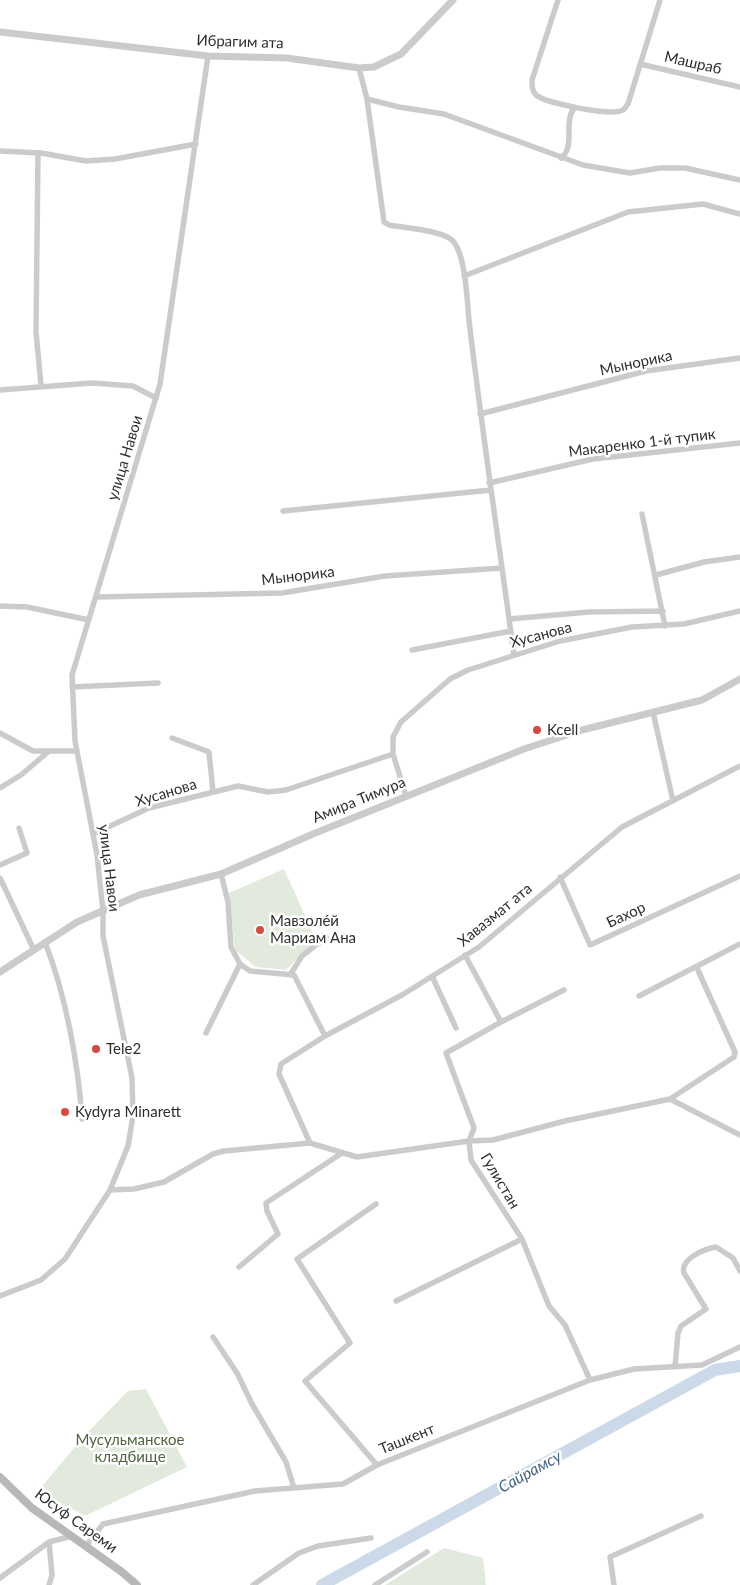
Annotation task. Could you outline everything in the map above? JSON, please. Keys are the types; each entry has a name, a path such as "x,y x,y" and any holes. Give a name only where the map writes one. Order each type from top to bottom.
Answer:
{"main road":[{"name":"Юсуф Сареми","path":"0,1477 32,1508 137,1585"}],"street":[{"name":"Ибрагим ата","path":"0,32 208,56 287,58 359,68 374,67 401,54 454,0"},
{"path":"558,0 532,80 532,90 537,96 574,108 615,112 623,110 628,104 660,0"},
{"name":"улица Навои","path":"0,1296 41,1280 65,1259 110,1190 128,1146 133,1116 132,1078 103,936 103,910 93,834 77,751 72,675 156,398 208,56"},
{"name":"Машраб","path":"640,64 740,87"},
{"path":"359,68 367,99 384,222 389,225 442,234 452,240 457,250 464,276 490,490 514,655"},
{"path":"367,99 399,107 444,114 583,165 630,173 660,168 685,168 740,180"},
{"path":"561,158 567,153 568,120 574,108"},
{"path":"0,151 38,153 86,161 115,159 196,144"},
{"path":"38,153 36,332 41,385"},
{"path":"464,276 628,212 703,204 740,214"},
{"name":"Мынорика","path":"480,414 646,371 740,358"},
{"path":"0,390 41,385 92,383 133,386 156,398"},
{"name":"Макаренко 1-й тупик","path":"490,483 593,458 740,443"},
{"path":"283,511 490,490"},
{"path":"642,514 666,626"},
{"path":"656,576 704,562 740,557"},
{"name":"Мынорика","path":"96,597 282,593 386,576 502,568"},
{"path":"0,606 27,607 89,620"},
{"path":"509,619 589,612 663,611"},
{"name":"Хусанова","path":"406,796 393,754 393,737 401,722 434,692 468,670 514,655 587,636 632,627 666,626 740,612"},
{"path":"412,650 511,631"},
{"name":"Амира Тимура","path":"0,972 77,922 139,895 221,874 406,796 524,749 582,730 702,700 740,680"},
{"path":"72,688 158,683"},
{"path":"653,712 673,801"},
{"path":"0,733 33,750 77,751"},
{"path":"172,738 210,752 213,792"},
{"path":"0,788 21,775 49,751"},
{"name":"Хусанова","path":"93,834 149,808 238,786 268,792 286,790 393,754"},
{"name":"Хавазмат ата","path":"310,1142 279,1074 282,1064 325,1036 402,995 479,947 560,877 622,827 740,766"},
{"path":"0,865 27,853 20,828"},
{"path":"221,874 228,902 231,947 240,964 250,971 294,975 325,1036"},
{"name":"Бахор","path":"560,877 590,945 740,876"},
{"path":"0,878 34,950"},
{"path":"290,975 302,956 326,937"},
{"path":"45,942 55,973 70,1040 79,1087 82,1119"},
{"path":"640,996 740,944"},
{"path":"465,955 501,1022"},
{"path":"206,1033 240,964"},
{"path":"110,1190 134,1189 164,1182 218,1152 310,1142 357,1157 469,1141 493,1140 565,1121 670,1099 734,1058 736,1052 697,968"},
{"path":"432,976 456,1028"},
{"name":"Гулистан","path":"564,990 446,1053 474,1128 469,1141 471,1160 522,1239 548,1306 565,1325 590,1380"},
{"path":"670,1099 740,1135"},
{"path":"239,1268 278,1234 266,1211 266,1204 342,1153"},
{"path":"376,1204 297,1259 350,1343 305,1381 377,1465"},
{"path":"396,1301 522,1239"},
{"path":"675,1366 678,1333 681,1326 706,1308 684,1273 682,1268 684,1263 696,1254 716,1247 733,1258 740,1271"},
{"path":"213,1337 237,1374 286,1462 294,1488"},
{"name":"Ташкент","path":"86,1546 104,1524 236,1494 343,1484 377,1465 590,1380 634,1369 702,1365 740,1347"},
{"path":"614,1585 610,1557 701,1516"},
{"path":"0,1578 49,1542 72,1536"},
{"path":"253,1585 299,1553 318,1546 372,1538"},
{"path":"49,1542 52,1575 49,1585"},
{"path":"374,1585 427,1552"}],"green space":[{"path":"284,869 316,940 286,970 256,967 235,950 229,893"},
{"name":"Мусульманское кладбище","path":"146,1389 187,1467 85,1516 38,1491 84,1436 128,1391"},
{"path":"444,1548 483,1558 486,1585 385,1585"}],"waterway":[{"name":"Сайрамсу","path":"322,1585 715,1370 740,1366"}],"place":[{"name":"Kcell","path":"537,730"},
{"name":"Мавзоле́й Мариам Ана","path":"260,930"},
{"name":"Tele2","path":"96,1049"},
{"name":"Kydyra Minarett","path":"65,1112"}]}
